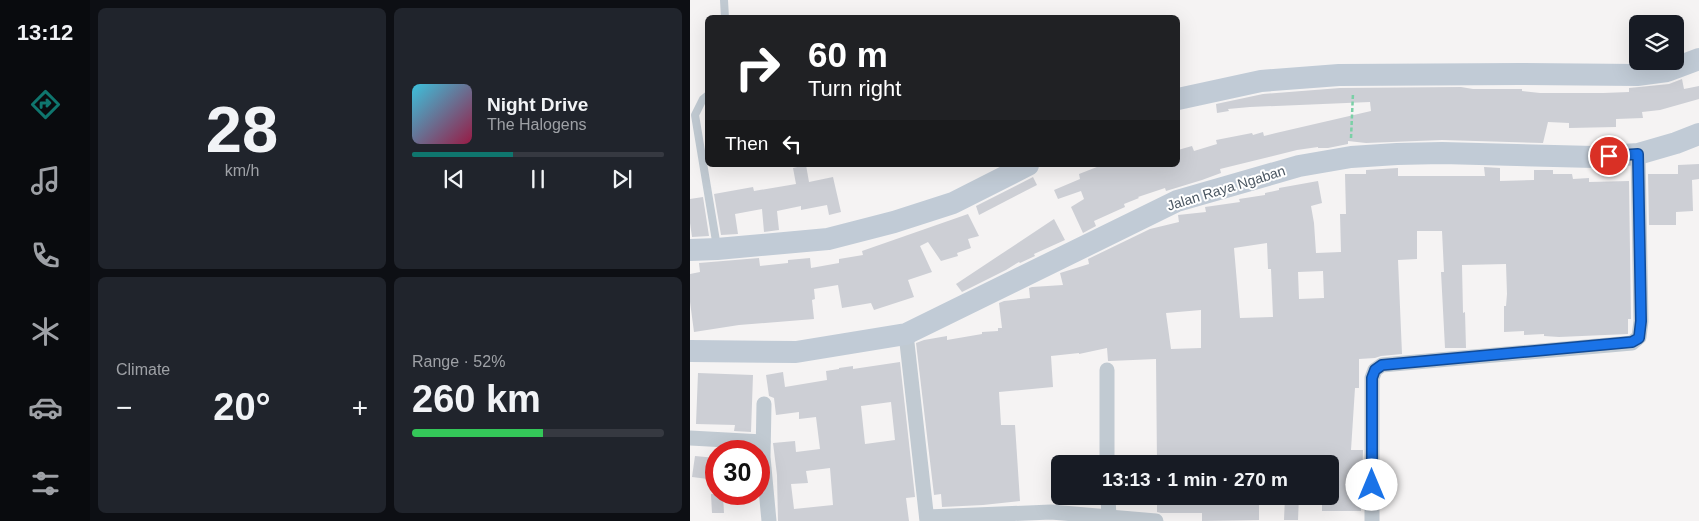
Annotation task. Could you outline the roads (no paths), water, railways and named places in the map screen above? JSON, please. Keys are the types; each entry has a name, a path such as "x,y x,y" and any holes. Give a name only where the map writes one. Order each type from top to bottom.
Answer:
{"street":[{"path":"1180,99 1261,81 1346,75 1637,75 1667,71 1699,59"},
{"name":"Jalan Raya Ngaban","path":"690,351 796,352 906,334 1176,201 1279,170 1351,157 1397,154 1442,153 1594,157 1638,154 1699,134"},
{"path":"1372,521 1372,378 1375,370 1382,365 1632,342 1639,338 1641,321 1638,154"},
{"path":"690,250 828,239 894,222 953,203 1024,167"},
{"path":"906,334 927,519 1051,512 1156,521"},
{"path":"1107,370 1107,455"},
{"path":"763,440 764,404"},
{"path":"690,438 726,440"},
{"path":"768,505 769,521"},
{"path":"1108,505 1109,518"}],"lane":[{"path":"724,0 725,15"},
{"path":"705,97 695,115 717,249"}]}
